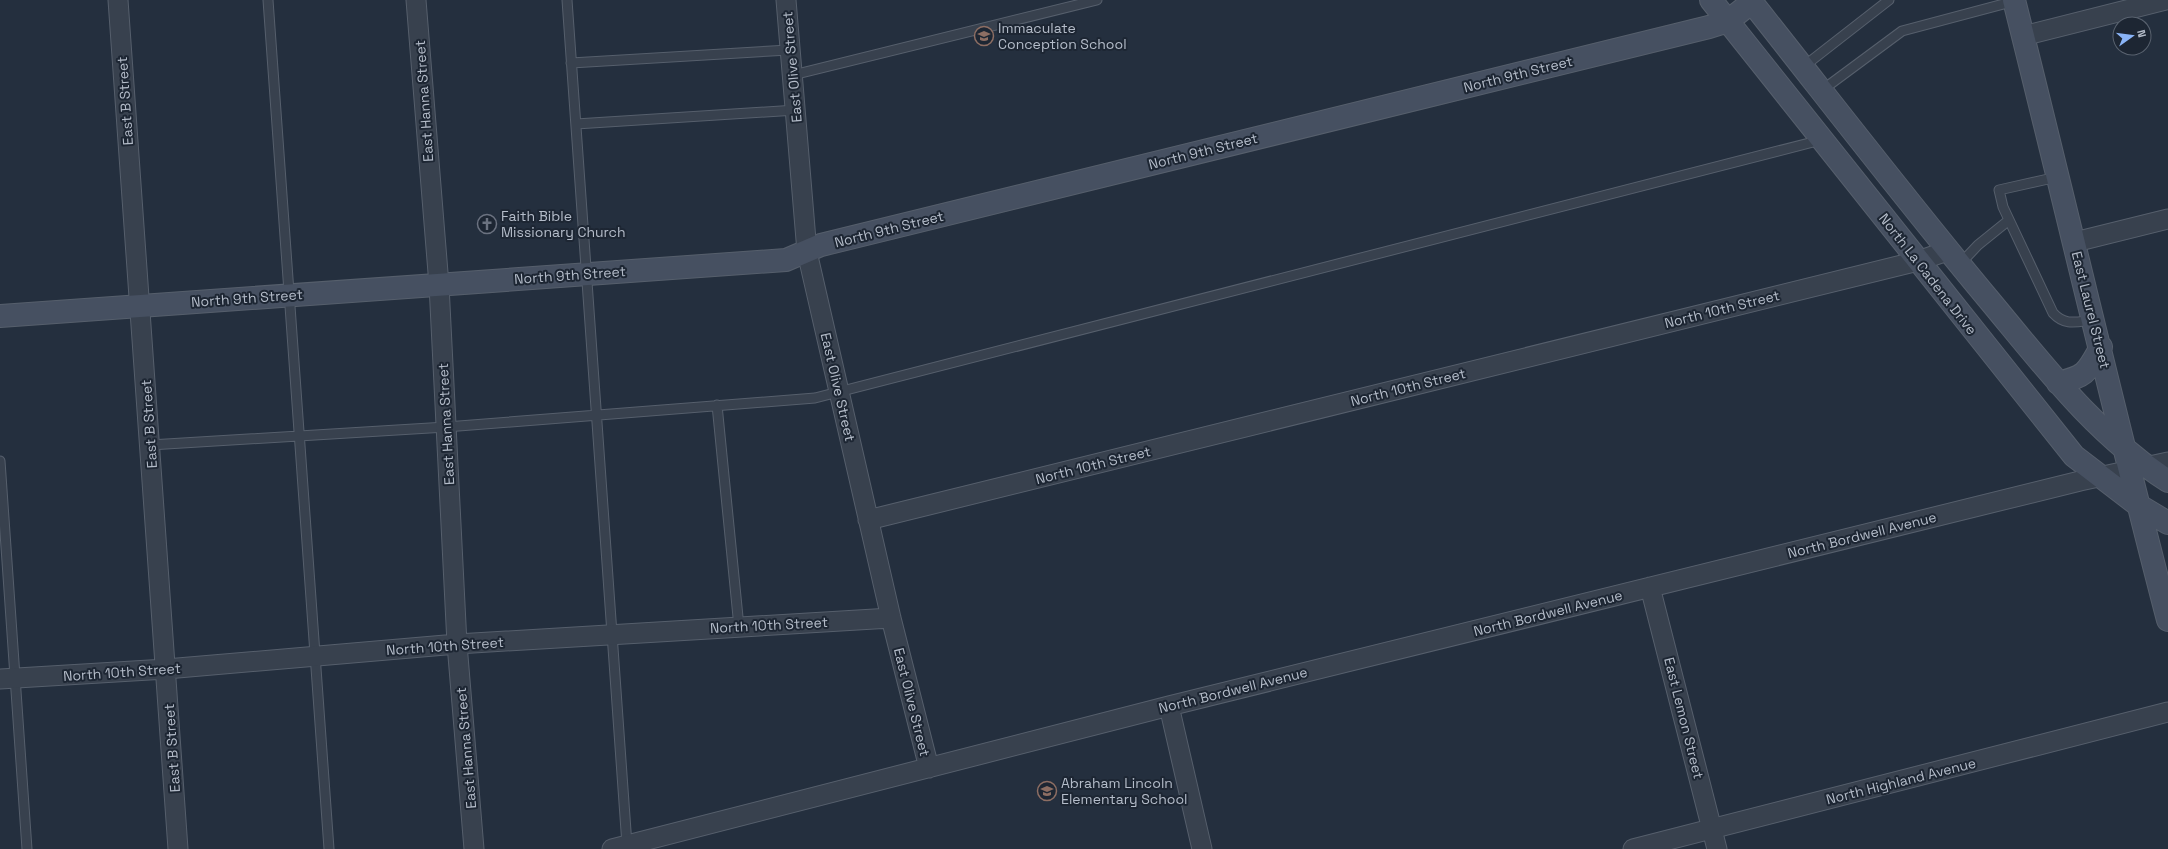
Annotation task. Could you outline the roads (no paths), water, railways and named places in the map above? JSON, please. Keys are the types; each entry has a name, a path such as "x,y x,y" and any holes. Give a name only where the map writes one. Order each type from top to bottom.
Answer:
{"street":[{"name":"East B Street","path":"118,0 178,849"},
{"name":"East Hanna Street","path":"416,0 439,285 458,644 474,849"},
{"name":"East Olive Street","path":"786,0 807,252 891,618 929,768"},
{"name":"North La Cadena Drive","path":"1711,0 2074,456 2138,505 2168,523"},
{"name":"East Laurel Street","path":"2014,0 2125,449"},
{"path":"2023,36 2166,0"},
{"name":"North 9th Street","path":"0,316 786,260 820,246 1728,21 1752,1"},
{"name":"North La Cadena Drive","path":"1752,1 1953,258 2058,383 2096,424 2125,449 2168,480"},
{"path":"2075,242 2168,219"},
{"name":"North 10th Street","path":"868,520 1918,261 1953,258"},
{"path":"2058,383 2075,379 2087,372 2100,347"},
{"path":"2149,466 2138,505 2168,620"},
{"name":"North Bordwell Avenue","path":"620,847 1169,706 2149,466"},
{"path":"2160,588 2168,566"},
{"name":"East Lemon Street","path":"1650,587 1717,849"},
{"name":"North 10th Street","path":"8,679 166,669 458,644 891,618"},
{"path":"1169,706 1202,849"},
{"name":"North Highland Avenue","path":"1633,849 2168,712"}],"lane":[{"path":"268,0 329,849"},
{"path":"567,0 612,634 620,847"},
{"path":"793,76 1097,0"},
{"path":"1803,67 1889,0"},
{"path":"1821,90 1902,30 2014,0"},
{"path":"571,63 789,50"},
{"path":"576,124 796,110"},
{"path":"150,445 446,427 815,398 838,390 1822,140"},
{"path":"2058,176 1999,190 2003,207 2053,313 2060,320 2073,323 2094,320"},
{"path":"1953,258 1978,245 2009,220"},
{"path":"717,405 739,627"},
{"path":"0,461 8,679 27,849"}],"place":[{"name":"Immaculate Conception School","path":"984,36"},
{"name":"Faith Bible Missionary Church","path":"487,224"},
{"name":"Abraham Lincoln Elementary School","path":"1047,791"}]}
